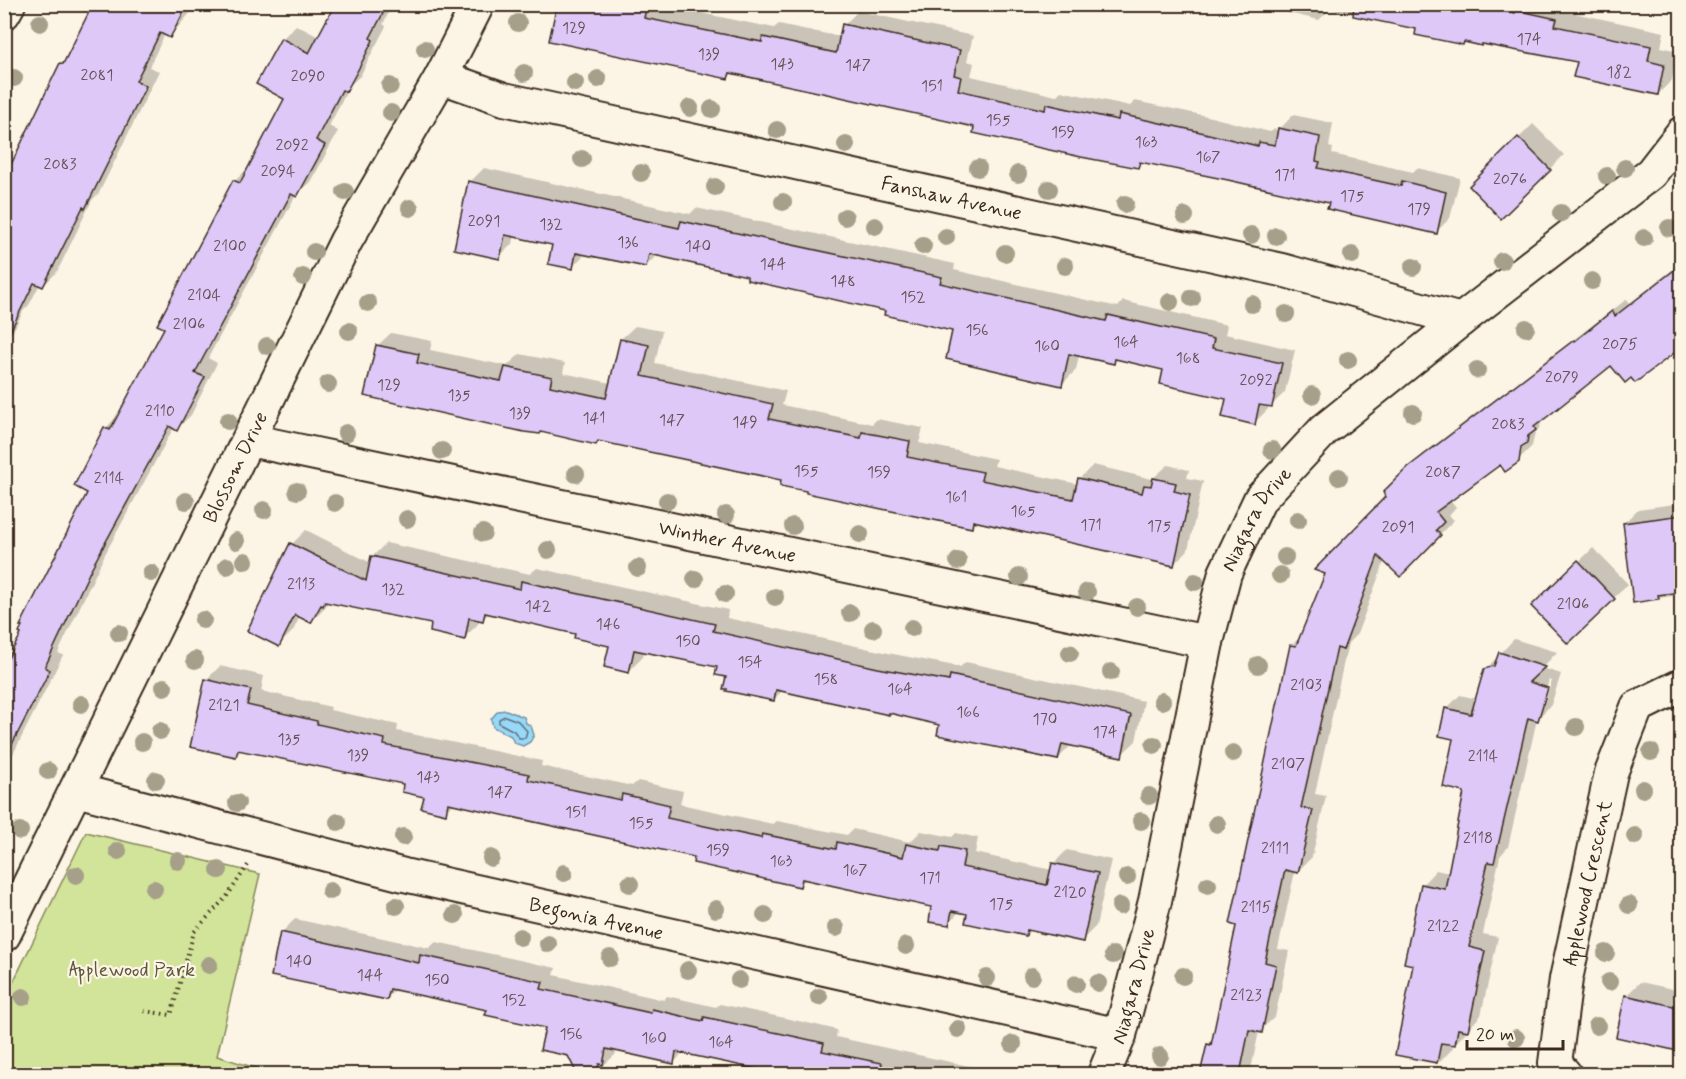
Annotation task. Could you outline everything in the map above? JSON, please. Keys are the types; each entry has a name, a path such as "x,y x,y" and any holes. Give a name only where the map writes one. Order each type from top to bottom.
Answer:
{"street":[{"path":"4,13 9,4"},
{"name":"Blossom Drive","path":"4,935 346,242 441,77 478,4"},
{"name":"Fanshaw Avenue","path":"441,77 504,99 1282,270 1461,320"},
{"name":"Niagara Drive","path":"1104,1074 1120,1035 1155,901 1207,642 1225,573 1260,499 1324,430 1461,320 1651,173 1682,133"},
{"name":"Winther Avenue","path":"249,440 1207,642"},
{"name":"Applewood Crescent","path":"1560,1069 1566,979 1611,773 1637,707 1682,685"},
{"name":"Begonia Avenue","path":"76,790 404,875 1120,1035"}],"path":[{"path":"144,1011 171,1015 194,932 228,895 252,860 259,837"}],"green space":[{"name":"Applewood Park","path":"86,832 260,874 217,1056 275,1074 5,1074 5,999"}],"water":[{"path":"506,710 524,717 526,723 531,726 534,735 530,742 523,746 514,743 511,736 493,727 491,719 498,711"}],"building":[{"path":"93,4 188,4 170,38 160,33 136,81 146,86 85,209 83,207 43,287 34,283 4,344 4,179 60,63 63,64"},
{"path":"335,4 388,4 370,38 373,40 360,66 346,92 342,90 316,140 325,145 297,197 291,194 195,373 205,377 177,431 169,426 91,569 45,667 50,670 4,760 4,666 21,634 19,633 22,626 20,626 87,493 74,486 104,427 110,430 164,328 157,325 233,180 240,183 284,99 256,84 281,38 309,53"},
{"path":"557,4 647,4 644,18 762,42 763,37 836,53 842,24 960,50 954,75 961,77 958,90 1045,110 1046,104 1118,120 1119,114 1258,146 1259,142 1275,145 1278,128 1320,137 1316,161 1320,162 1318,168 1401,186 1402,181 1446,192 1437,234 1327,209 1329,203 1228,180 1140,162 1138,168 1081,157 973,133 974,127 827,94 730,73 728,79 549,41"},
{"path":"1354,4 1472,4 1515,13 1516,10 1557,19 1555,26 1651,46 1648,61 1664,65 1658,95 1573,77 1577,62 1482,44 1482,46 1464,42 1463,45 1415,35 1416,29 1353,16"},
{"path":"1518,137 1551,170 1501,219 1469,186"},
{"path":"468,181 679,228 681,221 942,277 940,283 1106,321 1108,315 1214,339 1212,348 1282,363 1272,407 1259,405 1255,425 1222,417 1226,399 1160,384 1163,370 1115,359 1114,364 1069,354 1062,386 946,359 952,331 884,315 885,311 747,280 747,276 649,254 646,267 576,253 573,269 548,264 552,245 505,235 500,259 454,249"},
{"path":"1682,264 1682,347 1635,383 1631,378 1625,383 1611,366 1534,427 1536,430 1528,436 1527,443 1521,447 1519,462 1505,472 1500,465 1436,512 1444,522 1436,530 1441,535 1400,577 1378,556 1343,650 1337,648 1301,808 1313,810 1298,873 1285,870 1265,962 1276,965 1262,1033 1249,1030 1240,1074 1200,1074 1207,1044 1211,1045 1236,926 1230,924 1290,645 1296,646 1325,574 1314,570 1385,497 1383,492 1408,467 1612,311 1615,316"},
{"path":"620,339 649,345 642,376 773,404 769,419 861,438 862,432 910,441 907,457 983,472 981,480 1073,499 1078,478 1142,493 1144,485 1151,486 1153,478 1176,483 1174,491 1190,495 1174,566 973,521 972,528 806,493 806,491 780,486 781,480 598,441 596,445 541,432 540,434 524,432 364,396 376,345 419,354 417,363 501,381 505,367 552,377 550,386 606,398"},
{"path":"1682,515 1682,592 1658,595 1659,599 1633,603 1623,523"},
{"path":"290,543 366,581 371,556 520,589 521,581 715,624 713,631 878,668 949,681 950,675 1131,715 1122,757 1062,744 1058,760 937,735 939,725 889,713 889,715 776,690 774,701 726,691 727,689 723,689 726,677 715,675 717,667 634,650 629,673 604,667 609,646 574,638 575,634 485,613 483,621 469,618 465,640 430,632 431,624 325,602 311,623 295,615 279,647 247,631"},
{"path":"1578,560 1615,599 1568,644 1531,606"},
{"path":"1499,652 1545,667 1529,682 1548,688 1538,721 1528,718 1494,863 1488,862 1469,947 1485,951 1468,1031 1458,1029 1455,1045 1441,1043 1437,1063 1395,1055 1413,965 1404,963 1421,884 1445,889 1464,792 1443,787 1453,739 1439,736 1445,708 1471,714 1484,669 1494,666"},
{"path":"205,679 251,690 247,705 385,739 384,745 529,774 528,780 621,800 622,794 670,805 667,818 761,838 762,834 836,849 837,842 903,857 906,844 940,851 941,846 965,851 962,867 1047,885 1052,863 1098,873 1083,942 1027,930 1026,936 965,923 967,914 952,911 949,925 929,922 931,907 802,879 800,887 693,863 694,857 448,803 446,814 421,808 424,797 402,792 403,784 238,750 236,757 190,747"},
{"path":"280,932 419,963 420,955 543,982 541,989 651,1013 652,1009 703,1021 704,1017 824,1043 822,1051 882,1063 880,1074 756,1074 757,1069 676,1052 674,1064 606,1049 603,1065 599,1064 596,1074 577,1074 568,1056 540,1050 545,1028 485,1015 487,1010 390,989 387,1000 271,976"},
{"path":"1625,995 1682,1008 1682,1052 1616,1037"}]}
